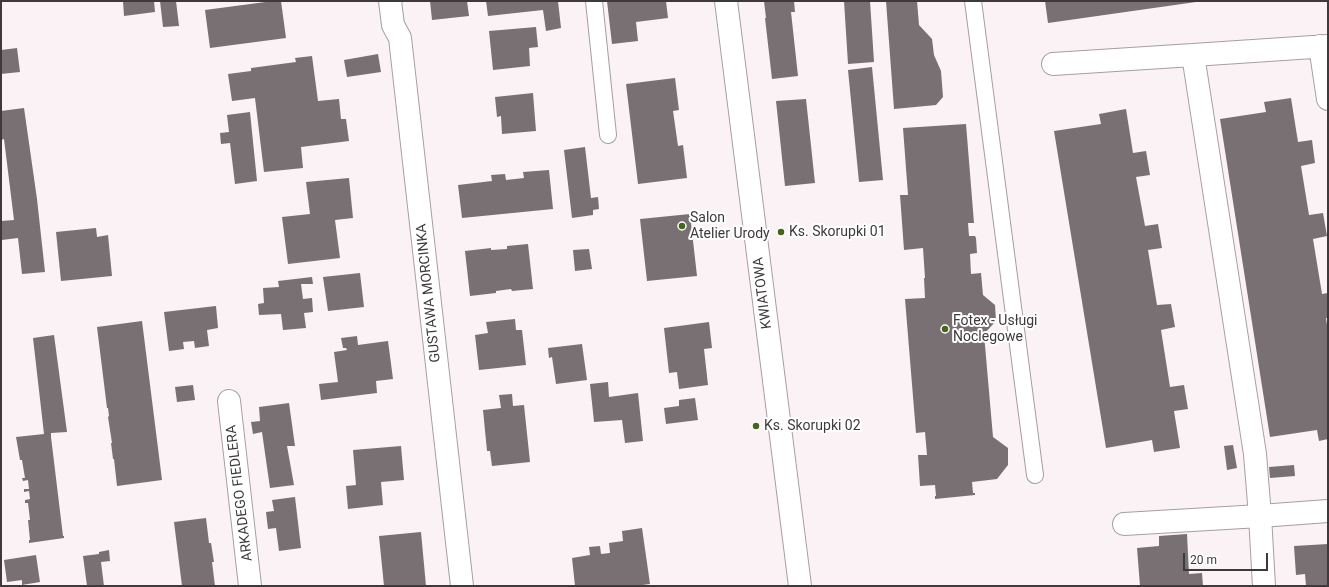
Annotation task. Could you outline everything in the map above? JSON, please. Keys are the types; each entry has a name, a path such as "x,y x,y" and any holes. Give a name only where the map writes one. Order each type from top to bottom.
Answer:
{"street":[{"name":"GUSTAWA MORCINKA","path":"390,1 393,25 400,38 462,586"},
{"name":"KWIATOWA","path":"726,1 800,586"},
{"path":"1053,64 1324,46 1328,99"},
{"path":"1193,55 1255,454 1264,586"},
{"name":"ARKADEGO FIEDLERA","path":"229,401 250,586"},
{"path":"1124,524 1328,511"}],"lane":[{"path":"594,1 608,135"},
{"path":"972,1 1035,475"}],"building":[{"path":"123,1 154,1 155,12 124,16"},
{"path":"160,1 176,1 179,26 163,27"},
{"path":"281,1 286,38 210,48 205,10"},
{"path":"430,1 467,1 469,16 432,20"},
{"path":"486,1 558,1 561,28 546,31 543,10 488,16"},
{"path":"607,1 666,1 668,18 636,22 638,41 612,44"},
{"path":"764,1 794,1 795,12 791,12 798,76 772,79"},
{"path":"844,1 870,1 874,62 848,64"},
{"path":"886,1 917,1 919,25 932,39 934,55 941,71 943,97 936,105 894,109"},
{"path":"1045,1 1196,1 1196,2 1048,23"},
{"path":"536,27 538,47 529,48 530,66 493,70 489,31"},
{"path":"17,48 20,72 1,74 1,50"},
{"path":"378,54 381,72 347,77 344,60"},
{"path":"312,56 318,101 339,99 341,119 346,119 349,141 301,147 303,168 264,172 255,98 232,101 228,74 251,71 251,68 296,62 295,58"},
{"path":"872,67 883,180 859,182 848,70"},
{"path":"675,78 679,110 673,111 678,146 683,145 687,178 638,184 626,84"},
{"path":"533,93 536,131 502,134 501,116 497,117 495,97"},
{"path":"1291,98 1298,142 1312,140 1315,163 1301,166 1309,215 1323,213 1327,236 1313,239 1322,294 1328,293 1328,318 1326,318 1328,332 1328,439 1319,441 1317,430 1270,437 1220,119 1266,112 1264,102"},
{"path":"806,99 815,183 785,186 776,101"},
{"path":"24,108 37,199 45,272 22,274 18,238 2,240 1,221 14,220 4,139 1,140 1,111"},
{"path":"1126,109 1133,153 1146,151 1150,175 1136,177 1145,226 1158,224 1162,248 1148,250 1157,305 1171,304 1175,327 1161,330 1170,387 1184,385 1188,409 1174,411 1180,448 1154,452 1152,440 1106,448 1054,131 1101,124 1099,114"},
{"path":"250,112 257,181 235,184 230,143 221,144 220,133 229,132 227,115"},
{"path":"966,124 974,223 968,223 969,236 975,236 976,238 977,253 970,254 971,274 981,273 983,295 995,305 996,321 984,334 993,437 1008,448 1008,465 997,479 972,482 973,493 975,493 975,495 935,499 935,485 920,486 918,455 927,455 925,432 916,433 905,299 925,298 925,278 923,248 904,250 900,195 908,195 903,128"},
{"path":"585,147 591,198 598,197 599,209 593,210 593,215 572,218 564,150"},
{"path":"549,170 553,209 462,218 458,185 492,181 491,175 505,174 506,180 524,178 523,172"},
{"path":"349,178 353,218 335,220 340,258 288,264 282,217 310,214 306,182"},
{"path":"690,214 697,276 647,281 640,219"},
{"path":"96,228 97,237 108,235 112,276 61,281 56,232"},
{"path":"528,244 533,289 512,291 511,289 496,291 496,293 470,296 465,251 491,248 491,250 507,249 507,246"},
{"path":"589,249 592,269 575,271 573,250"},
{"path":"360,273 364,307 328,311 323,277"},
{"path":"312,277 313,284 301,284 303,299 312,298 313,312 304,313 306,328 283,330 281,314 259,315 258,304 264,303 263,288 279,287 278,281"},
{"path":"216,306 218,328 207,330 209,346 195,348 194,341 183,342 184,349 169,351 164,312"},
{"path":"515,319 516,330 522,330 526,365 479,370 475,335 488,333 486,322"},
{"path":"142,321 162,480 117,486 97,327"},
{"path":"709,322 712,348 704,349 708,385 679,389 677,372 669,373 664,328"},
{"path":"54,335 67,432 51,433 64,538 29,543 28,520 30,520 28,503 25,503 25,500 30,499 29,491 24,492 24,489 29,489 28,480 23,481 22,478 25,478 16,437 44,434 33,338"},
{"path":"357,336 358,345 388,341 393,379 376,381 377,393 321,400 319,384 338,382 334,352 347,350 346,348 343,348 341,338"},
{"path":"582,344 587,380 556,384 552,357 549,358 548,348"},
{"path":"608,382 609,397 638,393 643,441 625,443 622,420 594,422 590,384"},
{"path":"193,385 195,400 177,402 175,387"},
{"path":"512,394 513,406 524,405 530,462 492,466 490,451 487,451 483,410 501,408 499,395"},
{"path":"695,398 698,420 666,424 664,408 679,406 679,400"},
{"path":"289,403 295,446 287,446 294,485 270,488 262,432 253,434 251,422 260,421 259,407"},
{"path":"1233,445 1237,468 1227,470 1224,446"},
{"path":"401,446 404,480 381,482 383,505 348,509 346,486 356,485 353,450"},
{"path":"1294,465 1295,476 1270,478 1269,467"},
{"path":"295,497 301,548 279,551 276,528 268,529 266,512 274,511 272,500"},
{"path":"206,518 209,543 211,543 214,562 212,562 215,586 182,586 174,522"},
{"path":"642,528 650,584 635,586 575,586 572,558 590,555 589,547 600,546 601,554 610,553 609,543 623,541 622,531"},
{"path":"421,532 426,586 384,586 379,536"},
{"path":"1187,534 1189,574 1202,573 1203,586 1140,586 1137,548 1159,546 1159,536"},
{"path":"1328,544 1328,586 1306,586 1305,574 1296,575 1294,546"},
{"path":"109,550 110,561 101,562 104,586 87,586 83,556 99,554 99,552"},
{"path":"36,555 40,582 22,585 22,580 7,582 4,560"}],"place":[{"name":"Salon Atelier Urody","path":"682,226"},
{"name":"Ks. Skorupki 01","path":"781,232"},
{"name":"Fotex - Usługi Noclegowe","path":"945,329"},
{"name":"Ks. Skorupki 02","path":"756,426"}]}
